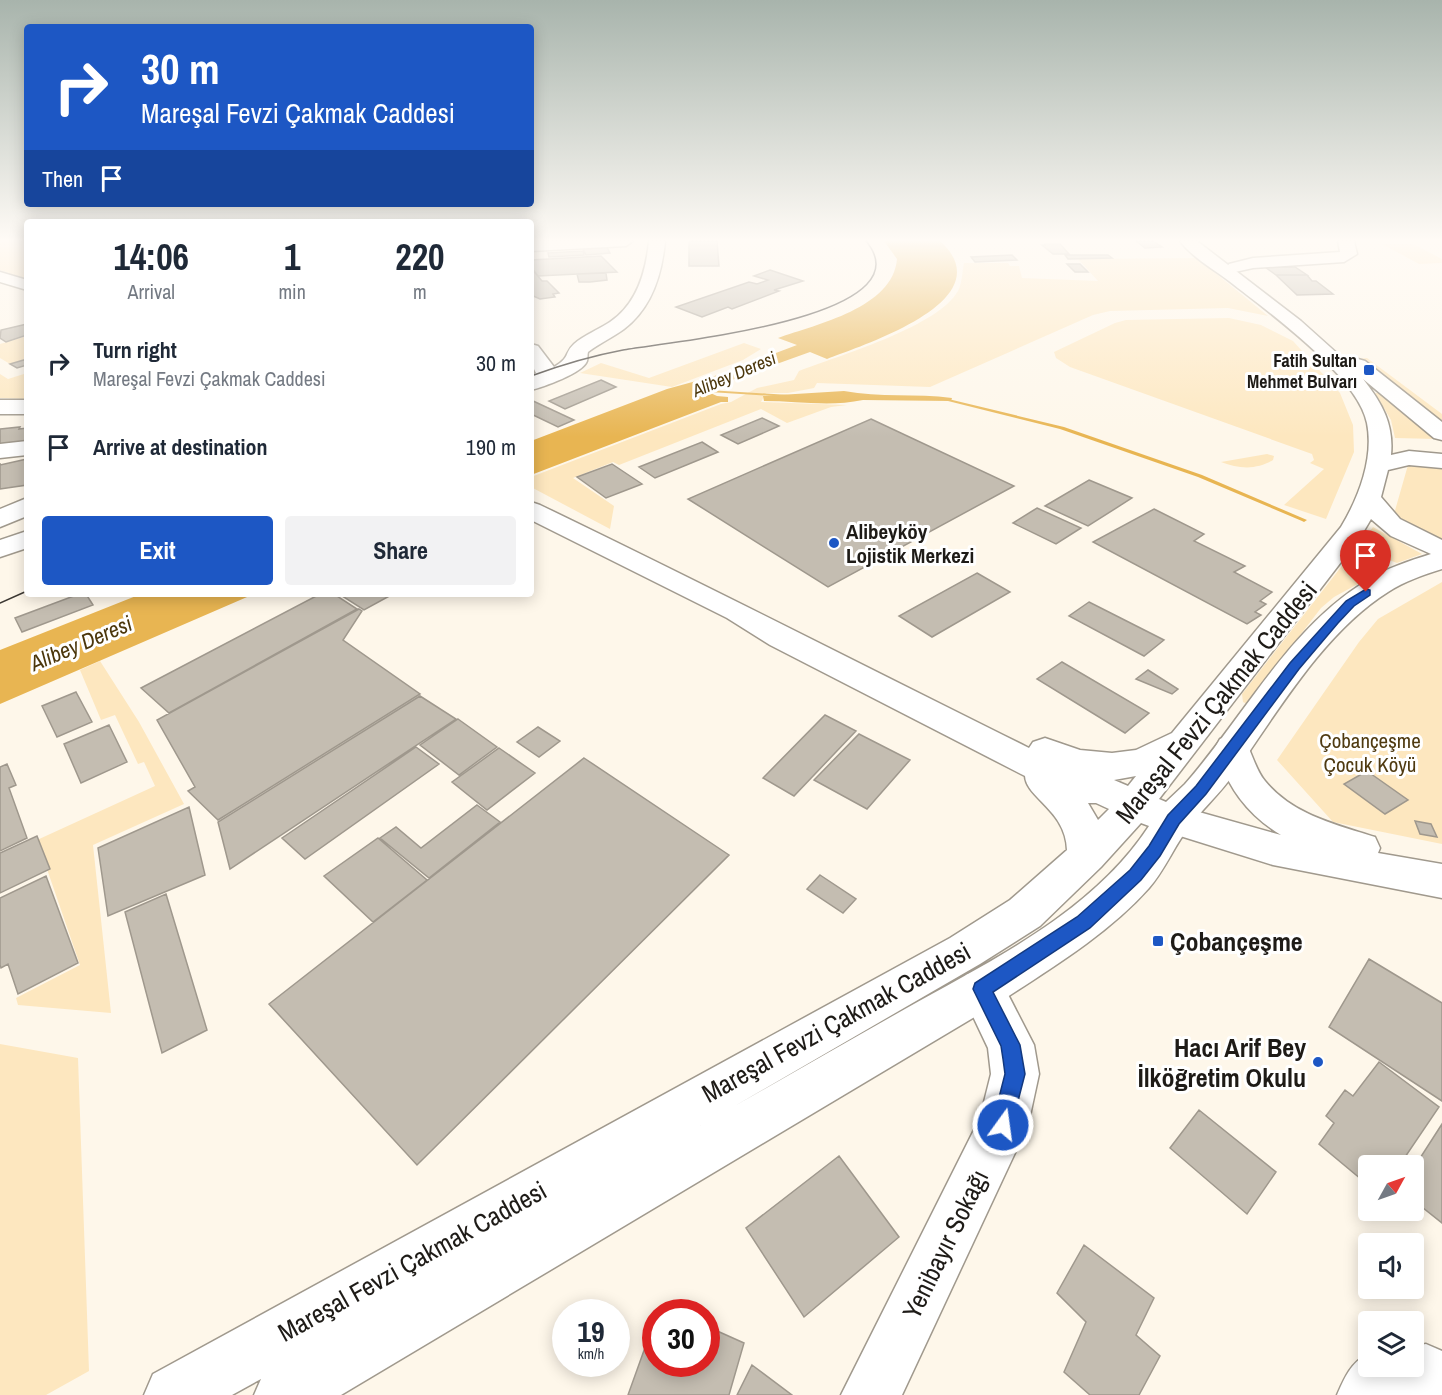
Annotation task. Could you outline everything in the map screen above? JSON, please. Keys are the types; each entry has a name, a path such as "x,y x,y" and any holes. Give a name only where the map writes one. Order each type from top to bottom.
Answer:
{"main road":[{"path":"534,382 547,375 543,353 611,318 622,306"},
{"path":"534,383 571,367 578,360 579,349 620,323 635,306"},
{"path":"1270,306 1304,333 1355,381 1369,399 1378,420 1380,438 1377,466 1409,458 1442,461"},
{"path":"1285,306 1402,403 1442,433"},
{"path":"0,407 24,407"},
{"path":"0,451 24,448"},
{"name":"Mareşal Fevzi Çakmak Caddesi","path":"284,1395 982,989 1084,922 1109,901 1148,859 1154,812 1187,737 1341,545 1362,514 1369,498 1377,466"},
{"path":"1369,498 1383,519 1398,530 1442,549"},
{"path":"0,519 24,507"},
{"path":"534,511 737,612 781,638 1021,759 1085,789 1100,789 1218,836 1264,849 1442,881"},
{"path":"0,549 24,540"},
{"name":"Mareşal Fevzi Çakmak Caddesi","path":"174,1395 965,951 1024,913 1088,856 1154,812 1201,790 1295,666 1350,604 1385,582 1442,560"},
{"path":"737,612 767,620 814,640 1040,750 1081,764 1124,767 1141,763 1159,757 1187,737"},
{"path":"1232,748 1242,776 1257,795 1278,814 1300,828 1358,848 1442,864"},
{"path":"1021,759 1074,810 1088,837 1088,856"},
{"name":"Yenibayır Sokağı","path":"871,1395 1003,1125 1015,1074 1014,1064 1011,1045 982,989"},
{"path":"1367,1395 1383,1378 1426,1374 1442,1381"}],"green space":[{"path":"944,306 1256,306 1268,316 1228,308 1110,311 1093,315 930,387 817,383 814,388 788,393 766,393 761,402 847,405 831,407 787,423 761,409 619,465 613,462 573,478 614,506 610,529 534,489 534,476 731,402 757,388 794,380 799,371 884,340 927,318"},
{"path":"1229,318 1261,325 1293,341 1340,393 1353,425 1354,452 1326,519 1284,505 1324,469 1310,463 1314,460 1312,454 1070,367 1056,358 1054,352 1126,320"},
{"path":"24,337 24,360 10,364 0,358 0,344"},
{"path":"744,343 761,349 743,360 672,387 580,373 601,363 649,378"},
{"path":"1367,358 1442,414 1442,423 1358,359"},
{"path":"0,374 8,379 24,374 24,399 0,398"},
{"path":"1375,393 1379,393 1437,439 1395,438 1391,420"},
{"path":"1267,454 1274,456 1273,460 1261,466 1241,467 1221,462"},
{"path":"1442,464 1442,540 1405,525 1394,514 1408,465"},
{"path":"1373,527 1422,554 1397,563 1358,548"},
{"path":"1352,553 1389,567 1334,597 1321,608 1247,704 1243,702 1242,694"},
{"name":"Çobançeşme Çocuk Köyü","path":"1442,582 1442,844 1333,822 1277,760 1359,642 1378,619"},
{"path":"100,661 139,722 184,804 93,845 111,1013 18,1005 16,998 80,965 37,840 155,786 144,762 138,764 115,715 101,720 80,670"},
{"path":"0,1044 78,1058 89,1371 46,1395 0,1395"}],"water":[{"name":"Alibey Deresi","path":"861,306 935,306 897,331 827,359 810,352 704,390 717,396 728,397 728,402 721,402 534,474 534,440 667,389 718,375 797,345 778,338 851,312"},
{"path":"844,391 952,398 951,401 863,400 826,403 764,401 763,396"},
{"name":"Alibey Deresi","path":"133,597 247,597 0,704 0,650"}],"building":[{"path":"740,306 732,309 728,307 702,317 676,307"},
{"path":"24,325 24,336 6,342 0,338 1,330"},
{"path":"24,360 24,366 17,368 10,364"},
{"path":"601,380 616,387 565,409 549,401"},
{"path":"534,401 574,420 558,427 534,415"},
{"path":"762,418 779,426 738,444 721,435"},
{"name":"Alibeyköy Lojistik Merkezi","path":"871,419 1014,486 828,587 688,499"},
{"path":"24,428 24,444 0,447 0,429"},
{"path":"702,442 718,452 655,478 639,467"},
{"path":"24,460 24,485 0,489 0,465"},
{"path":"612,464 642,484 606,498 577,477"},
{"path":"1089,480 1132,498 1088,526 1045,506"},
{"path":"1037,508 1081,528 1056,544 1013,523"},
{"path":"1154,509 1204,534 1194,541 1245,566 1234,572 1272,592 1260,601 1266,604 1255,612 1261,615 1247,624 1093,542"},
{"path":"977,573 1010,592 932,637 899,616"},
{"path":"71,597 88,597 93,605 22,632 15,618"},
{"path":"314,597 339,597 357,609 169,713 141,688"},
{"path":"344,597 388,597 364,610"},
{"path":"1089,602 1164,640 1144,656 1069,616"},
{"path":"359,609 362,611 343,640 420,694 218,820 188,791 195,787 157,720"},
{"path":"1062,662 1149,713 1125,733 1037,679"},
{"path":"1148,670 1178,689 1172,694 1136,679"},
{"path":"76,692 92,722 57,737 42,706"},
{"path":"420,696 456,719 230,869 218,822"},
{"path":"825,715 856,731 794,796 763,778"},
{"path":"458,719 497,747 459,775 420,745"},
{"path":"109,725 127,762 81,783 64,744"},
{"path":"538,727 560,741 539,757 517,742"},
{"path":"859,734 910,760 867,809 814,780"},
{"path":"416,747 439,764 305,859 282,838"},
{"path":"499,748 535,773 487,810 452,782"},
{"path":"584,758 729,855 417,1165 269,1004"},
{"path":"7,764 16,785 9,788 27,838 0,851 0,767"},
{"path":"1367,771 1408,800 1385,814 1344,784"},
{"path":"477,805 500,822 429,878 380,838 396,827 421,848"},
{"path":"189,807 205,875 108,916 98,848"},
{"path":"1415,821 1431,824 1437,837 1420,834"},
{"path":"37,836 50,869 0,893 0,853"},
{"path":"378,838 427,880 373,922 324,876"},
{"path":"820,875 856,899 843,913 807,889"},
{"path":"46,876 78,963 18,994 8,964 1,968 0,965 0,898"},
{"path":"166,894 207,1030 162,1053 125,912"},
{"path":"1369,959 1442,1003 1442,1101 1329,1027"},
{"path":"1379,1062 1439,1107 1406,1155 1358,1155 1358,1177 1319,1144 1334,1123 1326,1116 1345,1090 1353,1096"},
{"path":"1199,1110 1276,1172 1247,1214 1170,1148"},
{"path":"1442,1124 1442,1223 1424,1209 1424,1155 1422,1155"},
{"path":"839,1156 899,1237 804,1317 746,1228"},
{"path":"1084,1245 1154,1298 1136,1335 1160,1356 1139,1395 1090,1395 1064,1372 1086,1322 1057,1293"},
{"path":"720,1332 744,1343 729,1395 628,1395 642,1356 642,1377 720,1377"},
{"path":"752,1365 792,1395 737,1395"}],"waterway":[{"name":"Alibey Deresi","path":"694,390 789,396"},
{"path":"942,398 1062,428 1200,476 1304,520"}],"tram line":[{"path":"534,375 599,355 733,333 782,322 831,306"},
{"path":"0,603 24,592"}],"place":[{"name":"Fatih Sultan Mehmet Bulvarı","path":"1369,370"},
{"name":"Alibeyköy Lojistik Merkezi","path":"834,543"},
{"name":"Çobançeşme","path":"1158,941"},
{"name":"Hacı Arif Bey İlköğretim Okulu","path":"1318,1062"}],"route":[{"path":"1003,1125 1015,1074 1011,1045 982,989 1084,922 1136,875 1162,840 1174,819 1201,790 1295,666 1334,620 1366,592"}]}
